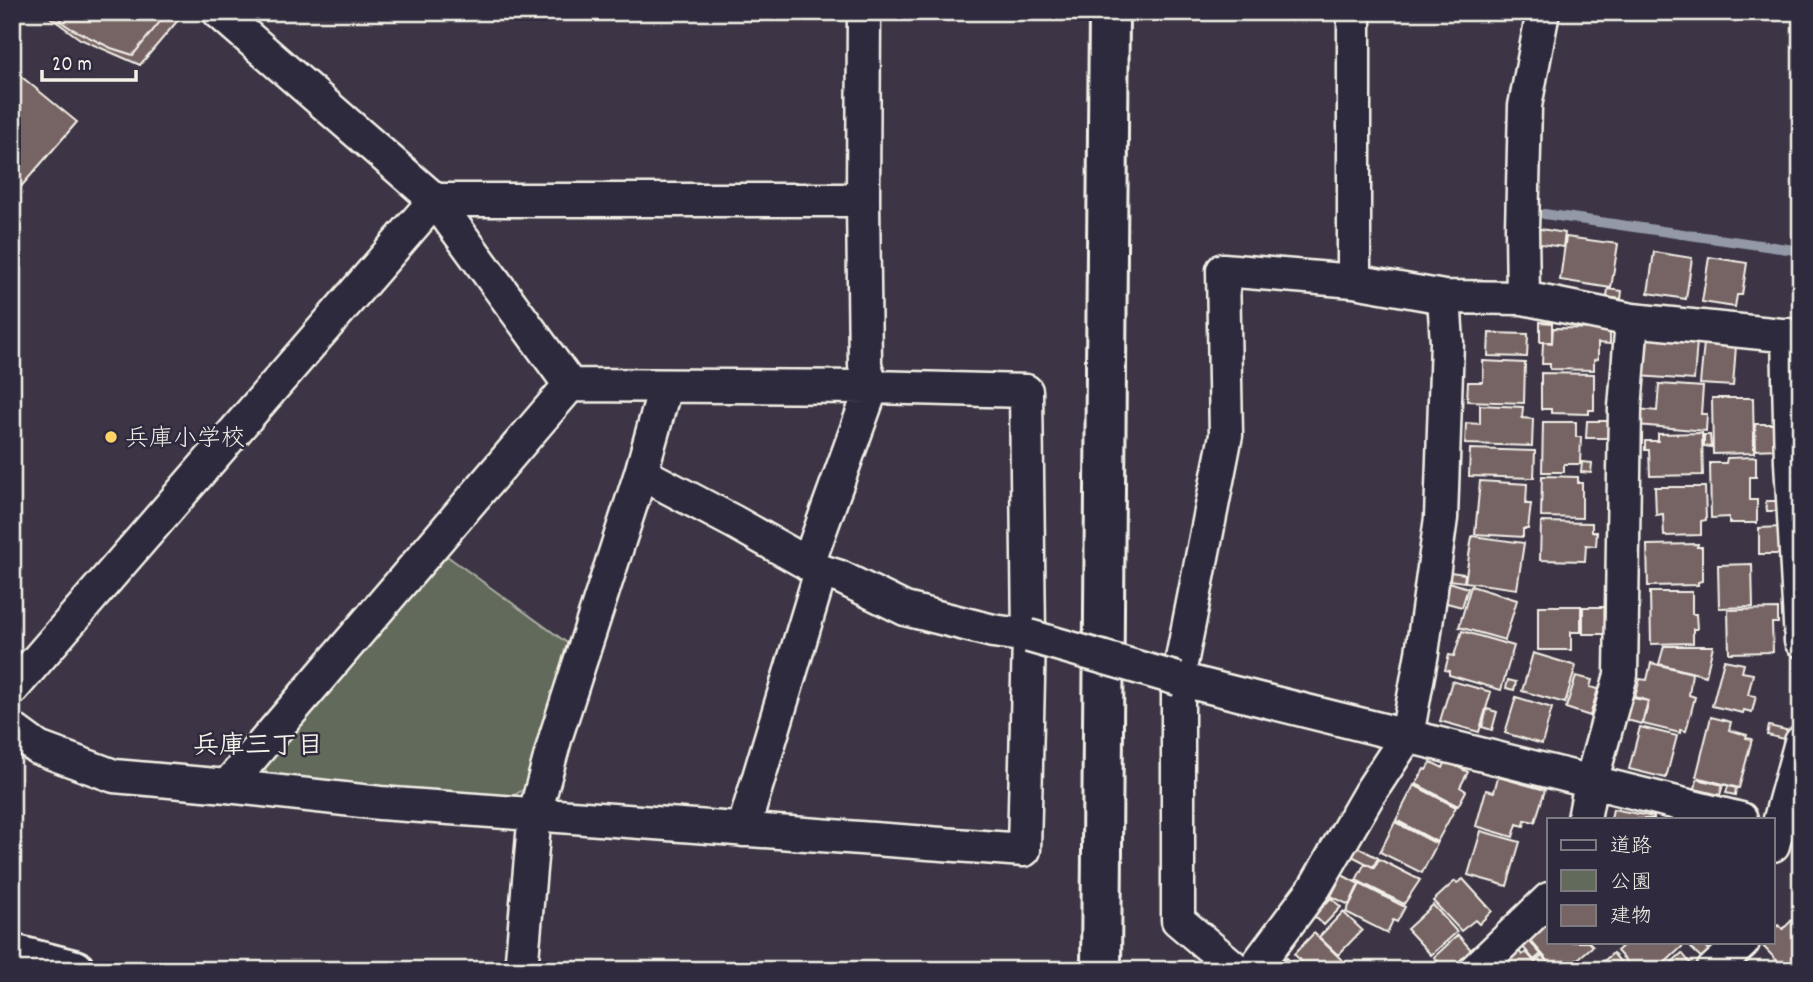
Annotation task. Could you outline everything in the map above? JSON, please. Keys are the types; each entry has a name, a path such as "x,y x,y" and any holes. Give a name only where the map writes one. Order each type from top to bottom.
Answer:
{"street":[{"path":"219,12 435,200 570,385"},
{"path":"743,830 815,567 872,387 865,365 864,12"},
{"path":"1101,970 1109,12"},
{"path":"1354,12 1354,281"},
{"path":"1523,298 1525,106 1543,12"},
{"path":"12,689 435,200 863,200"},
{"path":"1237,970 1178,920 1178,679 1226,435 1223,270 1354,281 1444,297 1523,298 1632,320 1794,336 1791,462 1801,641"},
{"path":"1253,970 1315,887 1407,736 1441,518 1447,342 1444,297"},
{"path":"1584,818 1591,782 1621,675 1625,408 1632,320"},
{"path":"12,729 38,748 114,776 380,803 1024,850 1029,636 1026,391 570,385"},
{"path":"227,786 570,385"},
{"path":"521,970 535,813 556,736 641,473 665,387"},
{"path":"641,473 815,567 905,609 993,631 1029,636 1178,679 1737,818"},
{"path":"1781,834 1801,742"},
{"path":"1475,970 1547,901"},
{"path":"1713,970 1741,944"},
{"path":"12,954 75,970"}],"green space":[{"path":"447,556 570,645 527,787 510,798 269,778 263,763"}],"building":[{"path":"43,12 185,12 140,65 80,39"},
{"path":"67,12 168,12 133,55 111,48 72,29 60,21"},
{"path":"12,69 77,122 12,197"},
{"path":"1535,228 1565,233 1563,247 1533,243"},
{"path":"1566,237 1618,244 1611,288 1560,280"},
{"path":"1654,252 1692,258 1686,299 1648,293"},
{"path":"1709,257 1747,263 1742,295 1737,295 1735,307 1702,302"},
{"path":"1608,289 1622,291 1621,299 1607,297"},
{"path":"1540,322 1552,323 1552,342 1540,342"},
{"path":"1553,328 1610,329 1610,344 1598,343 1598,359 1594,360 1594,370 1550,369 1550,364 1542,364 1543,342 1552,343"},
{"path":"1489,333 1528,334 1527,357 1488,356"},
{"path":"1641,336 1697,341 1694,380 1638,376"},
{"path":"1704,343 1736,346 1733,386 1700,384"},
{"path":"1483,361 1525,363 1524,403 1467,401 1468,382 1483,382"},
{"path":"1541,373 1594,374 1594,410 1589,410 1589,414 1551,413 1551,409 1541,409"},
{"path":"1659,384 1703,387 1701,414 1707,414 1706,431 1637,425 1638,409 1657,411"},
{"path":"1712,398 1753,398 1754,453 1713,454"},
{"path":"1480,405 1523,407 1522,418 1533,419 1532,446 1465,444 1466,423 1480,424"},
{"path":"1587,421 1612,421 1611,438 1586,438"},
{"path":"1543,422 1576,422 1576,437 1581,437 1580,464 1564,464 1564,472 1542,472"},
{"path":"1755,424 1776,424 1777,449 1756,450"},
{"path":"1702,433 1703,475 1650,476 1649,450 1645,450 1645,441 1658,441 1658,434"},
{"path":"1704,435 1710,435 1711,447 1704,446"},
{"path":"1470,449 1535,451 1534,478 1469,476"},
{"path":"1756,457 1756,477 1750,477 1750,500 1757,500 1757,523 1729,523 1729,517 1711,518 1710,463 1726,463 1727,458"},
{"path":"1582,462 1592,463 1591,473 1581,472"},
{"path":"1542,476 1578,477 1578,483 1582,483 1582,518 1541,517"},
{"path":"1480,481 1527,484 1526,504 1531,504 1528,529 1523,529 1523,537 1475,534"},
{"path":"1655,487 1705,487 1706,520 1701,521 1701,535 1664,536 1663,514 1656,515"},
{"path":"1766,501 1782,501 1782,511 1767,511"},
{"path":"1541,522 1592,523 1592,532 1597,532 1596,546 1586,545 1585,561 1540,560"},
{"path":"1783,527 1784,554 1759,554 1759,528"},
{"path":"1472,536 1524,543 1517,589 1465,582"},
{"path":"1698,544 1697,547 1702,547 1702,581 1698,582 1698,585 1648,586 1647,545"},
{"path":"1752,564 1753,607 1719,608 1718,565"},
{"path":"1450,572 1465,574 1464,582 1449,580"},
{"path":"1449,582 1468,588 1462,607 1443,602"},
{"path":"1471,586 1517,600 1505,640 1459,627"},
{"path":"1650,592 1692,592 1692,614 1696,614 1697,629 1693,629 1693,643 1651,644"},
{"path":"1538,606 1581,606 1581,632 1571,632 1571,650 1538,650"},
{"path":"1583,607 1608,607 1608,634 1583,634"},
{"path":"1778,609 1778,623 1772,623 1773,652 1729,653 1728,610"},
{"path":"1462,631 1514,646 1501,690 1449,675 1449,671 1445,670 1449,655 1454,656"},
{"path":"1664,646 1713,646 1706,676 1659,664"},
{"path":"1533,653 1576,666 1565,703 1522,691"},
{"path":"1724,660 1744,664 1742,672 1753,674 1748,695 1756,696 1752,712 1744,710 1743,713 1712,706"},
{"path":"1651,663 1692,673 1689,695 1695,697 1686,731 1680,730 1680,733 1643,724 1649,701 1635,697 1640,679 1647,680"},
{"path":"1576,676 1592,680 1590,687 1598,689 1590,716 1566,708"},
{"path":"1508,680 1516,682 1514,690 1506,688"},
{"path":"1452,681 1491,692 1479,732 1440,721"},
{"path":"1516,697 1552,708 1542,744 1505,733"},
{"path":"1628,697 1648,701 1642,724 1623,719"},
{"path":"1487,709 1497,712 1492,730 1482,727"},
{"path":"1711,717 1731,722 1729,730 1752,739 1739,788 1696,777"},
{"path":"1769,726 1790,731 1788,740 1767,735"},
{"path":"1640,727 1677,736 1666,778 1629,769"},
{"path":"1446,761 1468,772 1460,787 1466,791 1458,806 1416,784 1431,762 1443,768"},
{"path":"1498,777 1545,790 1535,822 1525,820 1524,826 1517,824 1513,837 1476,826 1486,790 1494,792"},
{"path":"1697,779 1723,785 1720,795 1695,789"},
{"path":"1414,785 1456,807 1437,842 1396,820"},
{"path":"1728,786 1736,788 1735,795 1726,793"},
{"path":"1613,809 1654,817 1654,818 1611,818"},
{"path":"1395,822 1437,844 1422,873 1380,852"},
{"path":"1481,831 1520,842 1507,886 1468,875"},
{"path":"1357,847 1378,858 1373,867 1352,856"},
{"path":"1379,859 1420,880 1404,904 1356,880 1365,863 1374,868"},
{"path":"1342,875 1359,884 1349,905 1331,896"},
{"path":"1463,879 1492,911 1479,924 1475,920 1461,931 1433,901 1455,881 1457,883"},
{"path":"1360,884 1405,907 1397,922 1393,920 1387,933 1346,912"},
{"path":"1331,898 1341,907 1324,925 1314,916"},
{"path":"1433,905 1457,932 1431,955 1407,929"},
{"path":"1343,912 1362,930 1338,955 1319,937"},
{"path":"1800,912 1801,964 1795,970 1786,970 1761,944 1774,944 1774,929 1778,925 1783,929"},
{"path":"1547,923 1547,944 1593,946 1565,970 1556,970 1529,939"},
{"path":"1314,933 1346,964 1340,970 1310,970 1294,954"},
{"path":"1458,935 1473,952 1453,970 1445,970 1434,957"},
{"path":"1528,940 1541,954 1534,960 1522,946"},
{"path":"1625,944 1684,945 1657,970 1634,970 1617,951"},
{"path":"1695,944 1703,944 1712,952 1705,961 1691,948"},
{"path":"1519,951 1522,955 1526,952 1535,962 1542,956 1554,970 1505,970 1512,964 1509,960"},
{"path":"1613,953 1627,970 1594,970"},
{"path":"1682,953 1694,968 1663,970"},
{"path":"1287,958 1291,962 1284,970 1276,970"},
{"path":"1292,962 1300,970 1285,970"}],"waterway":[{"path":"1544,214 1801,251"}],"place":[{"name":"兵庫小学校","path":"111,437"}],"district":[{"name":"兵庫三丁目","path":"258,744"}]}
